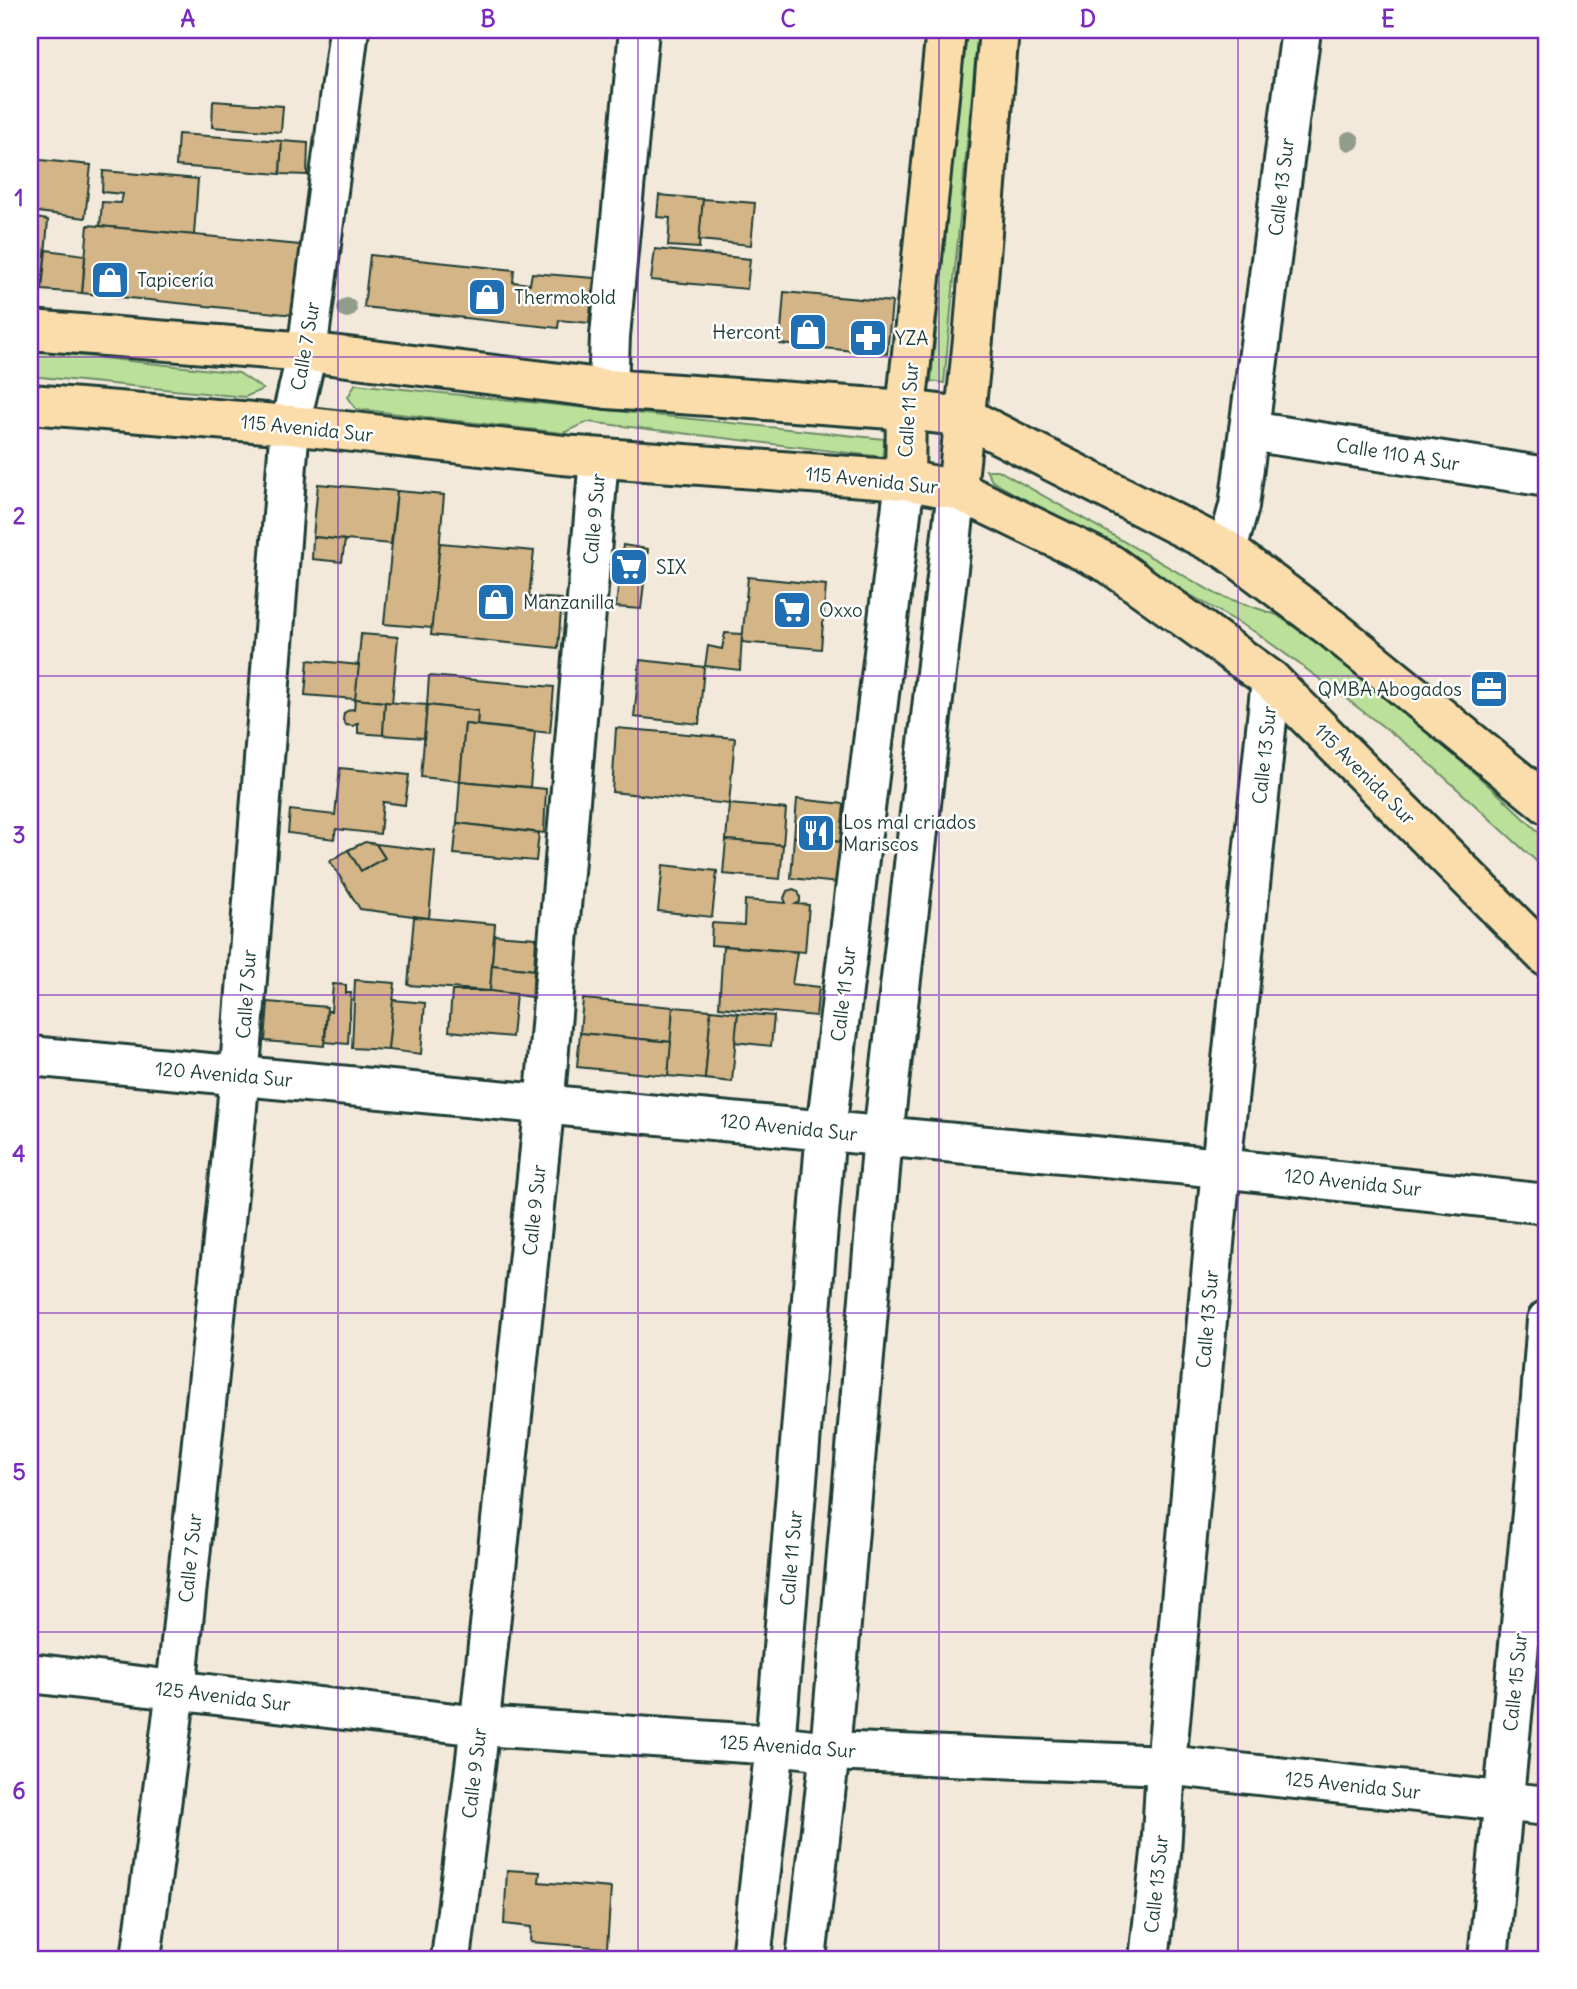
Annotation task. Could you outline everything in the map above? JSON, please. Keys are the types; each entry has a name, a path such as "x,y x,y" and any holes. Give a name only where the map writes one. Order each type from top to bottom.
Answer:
{"main road":[{"name":"Calle 11 Sur","path":"905,480 906,410 946,30"},
{"path":"957,490 999,30"},
{"path":"30,330 307,352 608,388 906,410 965,417 1227,550 1335,630 1547,804"},
{"name":"115 Avenida Sur","path":"30,404 290,425 599,458 905,480 957,490 1110,564 1271,680 1547,957"}],"street":[{"name":"Calle 7 Sur","path":"141,1959 176,1690 240,1076 290,425 307,352 349,30"},
{"path":"608,388 610,336 639,30"},
{"name":"Calle 13 Sur","path":"1227,550 1239,506 1250,431 1301,30"},
{"name":"Calle 110 A Sur","path":"1250,431 1547,477"},
{"name":"Calle 9 Sur","path":"451,1959 480,1726 545,1104 599,458"},
{"name":"Calle 11 Sur","path":"751,1959 775,1745 826,1130 905,480"},
{"path":"806,1959 830,1751 883,1136 957,490"},
{"name":"Calle 13 Sur","path":"1149,1959 1161,1853 1166,1765 1221,1168 1271,680"},
{"name":"120 Avenida Sur","path":"30,1056 1221,1168 1547,1204"},
{"name":"Calle 15 Sur","path":"1488,1959 1503,1801 1539,1514 1547,1320"},
{"name":"125 Avenida Sur","path":"30,1674 480,1726 830,1751 1166,1765 1547,1806"}],"green space":[{"path":"965,30 978,30 944,383 931,381"},
{"path":"30,350 239,373 263,389 245,397 30,376"},
{"path":"355,384 884,439 883,457 588,422 563,433 356,409 348,397"},
{"path":"986,470 998,470 1218,595 1277,615 1367,679 1547,840 1547,871 1418,753 1255,632 992,481"}],"building":[{"path":"213,101 283,106 281,132 212,127"},
{"path":"178,134 282,141 280,174 176,166"},
{"path":"282,141 308,143 307,175 280,174"},
{"path":"30,159 91,165 85,218 30,211"},
{"path":"103,171 198,179 194,235 100,226 102,202 121,203 123,194 102,192"},
{"path":"659,195 703,199 699,248 668,246 670,218 657,217"},
{"path":"703,199 755,203 751,245 699,240"},
{"path":"30,217 48,220 42,290 30,289"},
{"path":"88,225 300,245 294,315 82,293"},
{"path":"655,249 750,259 747,289 651,280"},
{"path":"46,250 85,255 82,293 42,290"},
{"path":"370,255 514,270 513,282 530,284 532,273 594,278 589,323 559,320 558,328 364,307"},
{"path":"784,292 892,302 887,354 780,344"},
{"path":"318,484 397,491 391,544 313,537"},
{"path":"397,491 444,495 432,628 384,624"},
{"path":"313,537 345,540 342,562 312,559"},
{"path":"440,543 534,551 529,597 562,599 558,648 431,635"},
{"path":"623,545 648,549 641,609 616,607"},
{"path":"748,577 826,585 821,649 742,642"},
{"path":"725,633 742,634 740,670 705,666 708,646 722,649"},
{"path":"361,634 398,637 392,703 355,699"},
{"path":"308,660 359,665 355,699 305,695"},
{"path":"640,660 704,667 699,724 634,717"},
{"path":"429,676 554,687 550,733 477,725 478,711 427,705"},
{"path":"355,699 385,702 383,735 358,733 358,723 353,726 346,725 343,720 344,713 354,710"},
{"path":"385,702 427,705 424,738 383,735"},
{"path":"427,705 478,711 477,725 465,724 460,781 421,777"},
{"path":"465,724 535,732 530,787 460,781"},
{"path":"616,728 735,738 729,804 612,792"},
{"path":"340,768 409,775 405,805 383,802 380,834 336,829 334,839 288,833 290,810 335,815"},
{"path":"460,781 546,789 544,833 457,823"},
{"path":"797,799 844,804 841,842 794,837"},
{"path":"729,804 786,809 783,845 726,840"},
{"path":"457,823 539,833 536,861 454,854"},
{"path":"794,837 841,842 838,883 791,878"},
{"path":"726,840 783,845 780,879 723,874"},
{"path":"365,842 376,844 385,858 361,871 348,850"},
{"path":"376,844 435,851 429,918 360,909 330,861 348,850 361,871 385,858"},
{"path":"663,865 717,871 712,917 658,911"},
{"path":"787,891 798,891 800,897 800,902 796,904 809,905 805,952 711,945 712,923 744,925 745,900 786,903 784,898"},
{"path":"414,917 495,924 490,991 408,985"},
{"path":"494,935 536,938 534,970 492,965"},
{"path":"723,946 797,952 792,984 819,987 816,1016 719,1007"},
{"path":"492,965 534,970 532,997 490,991"},
{"path":"355,980 395,983 388,1050 352,1048"},
{"path":"333,984 346,985 346,993 351,993 348,1044 325,1042 327,1011 331,1011"},
{"path":"452,991 516,994 512,1037 449,1031"},
{"path":"583,999 673,1007 671,1042 580,1033"},
{"path":"393,1000 425,1003 421,1054 388,1050"},
{"path":"268,1002 327,1007 324,1046 265,1041"},
{"path":"673,1007 711,1010 705,1079 668,1076"},
{"path":"711,1010 738,1013 732,1082 705,1079"},
{"path":"738,1013 774,1016 771,1046 735,1042"},
{"path":"580,1033 671,1042 668,1076 577,1067"},
{"path":"507,1870 540,1872 539,1882 611,1888 607,1948 530,1942 531,1927 504,1924"}],"place":[{"name":"Tapicería","path":"110,280"},
{"name":"Thermokold","path":"487,297"},
{"name":"Hercont","path":"808,332"},
{"name":"YZA","path":"868,338"},
{"name":"SIX","path":"629,567"},
{"name":"Manzanilla","path":"496,602"},
{"name":"Oxxo","path":"792,610"},
{"name":"QMBA Abogados","path":"1489,689"},
{"name":"Los mal criados Mariscos","path":"816,833"}]}
